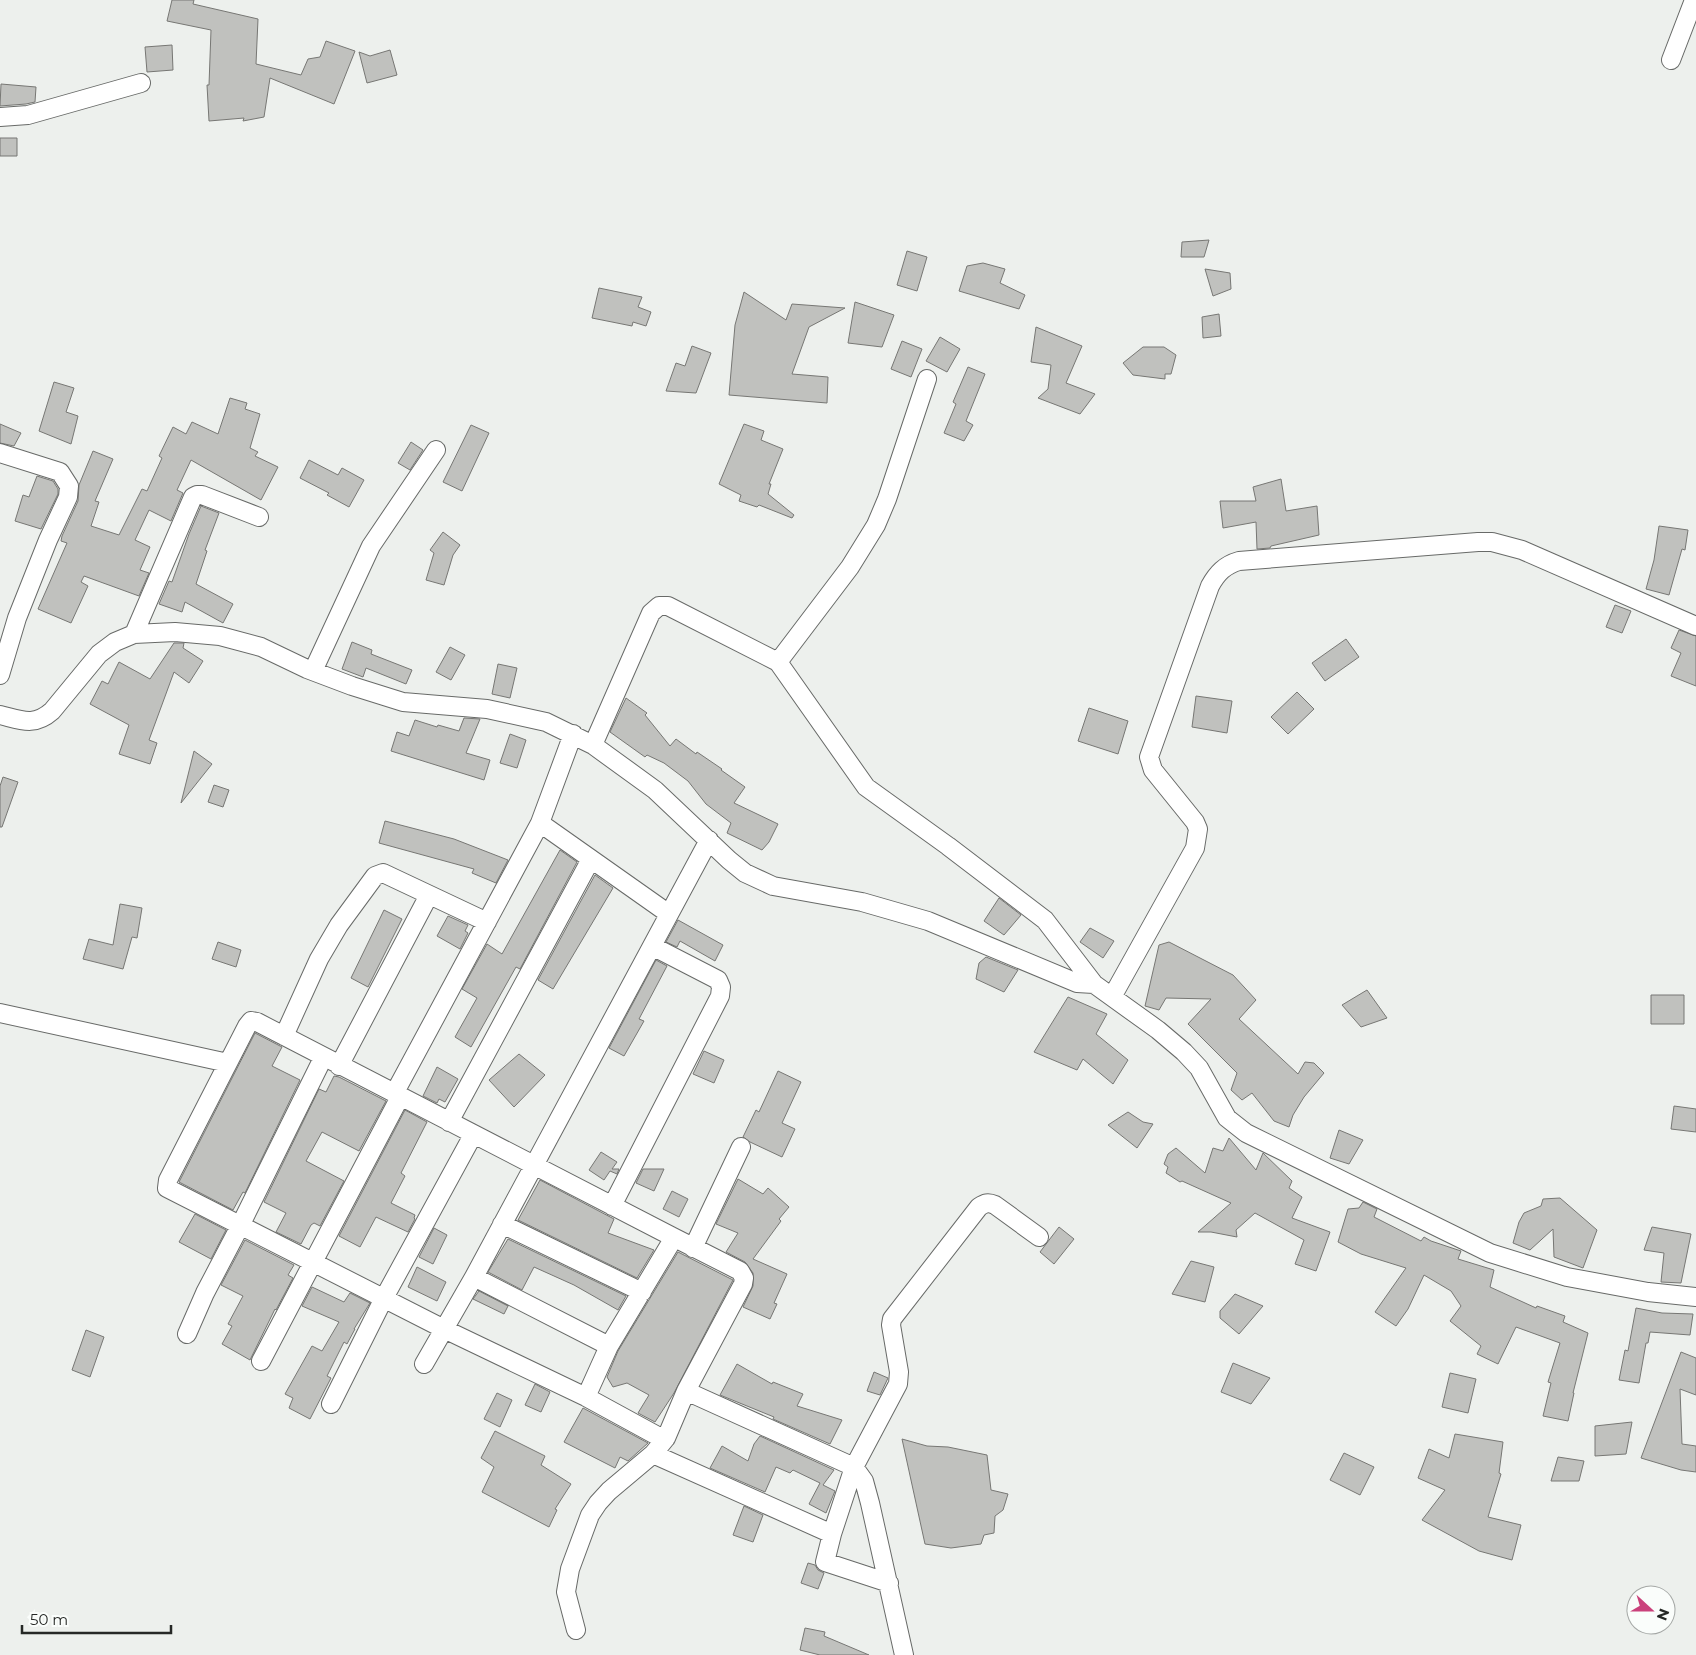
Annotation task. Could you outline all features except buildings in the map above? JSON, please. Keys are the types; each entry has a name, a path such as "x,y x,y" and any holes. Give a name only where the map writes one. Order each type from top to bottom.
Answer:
{"street":[{"path":"1671,60 1693,1"},
{"path":"0,118 28,116 142,83"},
{"path":"778,662 850,567 876,524 887,499 927,379"},
{"path":"313,671 371,546 436,450"},
{"path":"0,453 60,472 69,486 68,497 48,540 17,618 0,675"},
{"path":"134,634 193,497 197,494 202,495 258,517"},
{"path":"1112,997 1195,848 1198,829 1153,770 1149,757 1210,586 1222,569 1239,561 1458,543 1492,542 1522,550 1696,626"},
{"path":"593,745 650,614 659,606 668,606 778,662 866,788 948,846 1045,920 1094,984 1158,1030 1184,1052 1199,1068 1226,1118 1246,1134 1490,1253 1567,1277 1648,1292 1696,1298"},
{"path":"0,715 34,721 43,719 52,711 99,654 115,642 134,634 175,632 220,636 261,647 313,671 403,702 487,709 546,722 593,745 655,790 745,873 772,886 862,902 928,921 1077,983 1094,984"},
{"path":"261,1361 397,1095 540,823 572,734"},
{"path":"540,823 669,914"},
{"path":"424,1364 474,1277 709,840"},
{"path":"449,1122 591,859"},
{"path":"284,1036 319,959 339,926 375,876 383,873 487,922"},
{"path":"187,1334 205,1293 240,1226 331,1062 429,895"},
{"path":"612,1206 720,996 721,987 718,980 652,946"},
{"path":"0,1013 228,1063"},
{"path":"576,1630 566,1592 570,1569 590,1515 609,1490 653,1454 666,1438 686,1391 744,1284 744,1278 740,1271 331,1062 257,1022 251,1021 168,1180 168,1188 444,1329 586,1397 660,1438 666,1438"},
{"path":"331,1404 384,1298 473,1135"},
{"path":"693,1248 741,1147"},
{"path":"889,1583 825,1562 854,1467 898,1384 899,1372 891,1325 892,1319 980,1207 989,1203 995,1205 1039,1237"},
{"path":"502,1224 642,1292"},
{"path":"586,1397 610,1346 672,1241 671,1236"},
{"path":"474,1277 610,1346"},
{"path":"686,1391 854,1467 864,1481 889,1583 904,1655"},
{"path":"653,1454 832,1534"}]}
